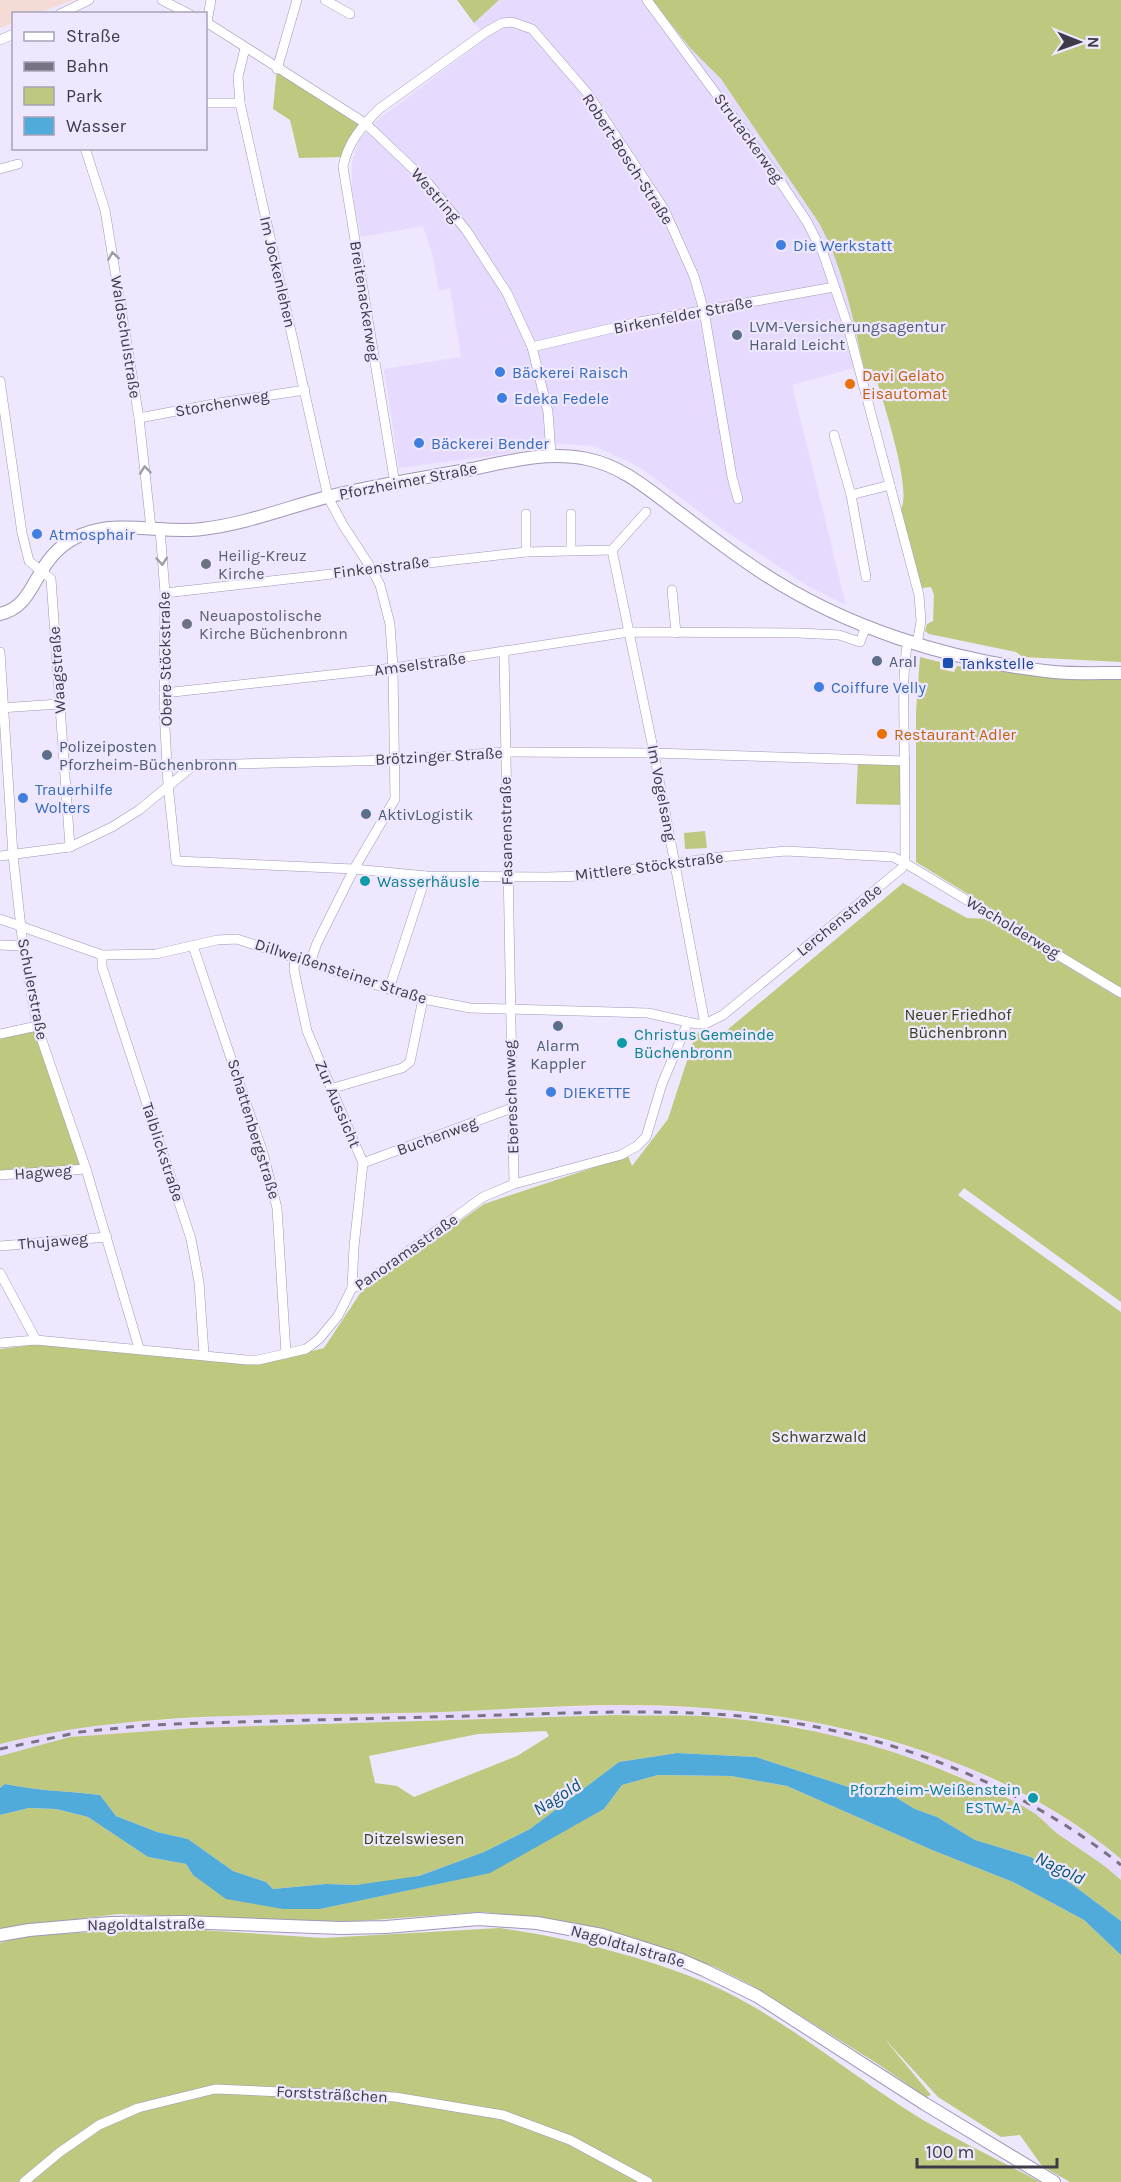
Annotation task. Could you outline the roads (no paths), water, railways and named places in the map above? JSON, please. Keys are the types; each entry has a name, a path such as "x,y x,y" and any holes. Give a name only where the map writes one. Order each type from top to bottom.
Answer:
{"main road":[{"name":"Pforzheimer Straße","path":"0,614 13,609 22,602 41,570 62,547 82,535 108,528 184,530 218,526 328,497 524,458 551,455 589,459 622,471 756,569 807,599 866,626 913,643 1018,668 1057,672 1121,673"},
{"name":"Nagoldtalstraße","path":"0,1935 29,1930 110,1923 183,1922 341,1928 386,1927 478,1919 537,1923 602,1935 681,1960 757,1996 916,2099 1054,2182"}],"street":[{"path":"64,12 89,0"},
{"path":"162,0 185,12"},
{"path":"207,18 211,0"},
{"path":"277,69 297,0"},
{"path":"325,0 350,14"},
{"name":"Strutackerweg","path":"647,0 796,204 823,253 847,323 921,606 913,643"},
{"name":"Robert-Bosch-Straße","path":"365,123 379,109 502,23 512,22 532,29 588,94 664,209 694,276 704,311 732,477 738,499"},
{"name":"Westring","path":"207,23 365,123 428,183 466,230 507,293 532,347 548,412 551,455"},
{"name":"Im Jockenlehen","path":"245,48 238,77 240,103 328,497 343,525 372,568 380,585 390,624 395,799 354,869 317,943 310,963"},
{"path":"207,103 240,103"},
{"name":"Breitenackerweg","path":"365,123 345,152 343,166 395,484"},
{"name":"Waldschulstraße","path":"86,150 105,210 140,418 155,528"},
{"path":"0,169 18,164"},
{"name":"Birkenfelder Straße","path":"532,347 634,323 834,287"},
{"name":"Waagstraße","path":"0,381 22,533 29,561 51,579 70,847"},
{"name":"Storchenweg","path":"140,418 305,390"},
{"path":"834,435 851,495 866,577"},
{"path":"851,495 890,484"},
{"path":"629,632 612,549 646,512"},
{"path":"526,514 526,552"},
{"path":"571,514 571,550"},
{"name":"Obere Stöckstraße","path":"155,528 165,593 164,693 168,784 176,861"},
{"name":"Finkenstraße","path":"165,593 526,552 612,549"},
{"path":"672,590 676,633"},
{"name":"Amselstraße","path":"164,693 393,668 629,632 798,633 839,635 861,642 866,626"},
{"name":"Im Vogelsang","path":"629,632 705,1024"},
{"path":"905,862 905,657 913,643"},
{"name":"Schulerstraße","path":"0,652 13,855 23,946 37,1026 86,1169 139,1348"},
{"name":"Fasanenstraße","path":"504,652 509,1009"},
{"path":"2,708 59,704"},
{"name":"Brötzinger Straße","path":"0,856 70,847 112,828 139,810 194,765 395,760 505,752 654,753 905,761"},
{"name":"Mittlere Stöckstraße","path":"176,861 354,869 426,876 507,877 587,876 720,857 786,851 892,857 905,862"},
{"name":"Wacholderweg","path":"905,862 1121,993"},
{"name":"Lerchenstraße","path":"705,1024 723,1015 898,873 905,862"},
{"path":"389,989 426,876"},
{"name":"Dillweißensteiner Straße","path":"0,920 102,955 156,954 218,940 237,939 389,989 423,999 470,1008 648,1013 688,1022"},
{"path":"0,945 23,946"},
{"name":"Schattenbergstraße","path":"193,946 260,1142 277,1208 286,1354"},
{"name":"Talblickstraße","path":"102,955 102,967 191,1239 199,1282 204,1354"},
{"name":"Zur Aussicht","path":"295,957 294,970 307,1031 363,1163 352,1288"},
{"path":"330,1089 402,1068 410,1062 423,999"},
{"name":"Ebereschenweg","path":"509,1009 514,1184"},
{"path":"688,1022 705,1024"},
{"name":"Panoramastraße","path":"0,1343 36,1340 258,1360 306,1349 319,1340 338,1316 352,1288 362,1285 483,1197 514,1184 621,1155 631,1150 646,1137 662,1083 688,1022"},
{"path":"0,1034 37,1026"},
{"name":"Buchenweg","path":"363,1163 512,1108"},
{"name":"Hagweg","path":"0,1175 86,1169"},
{"name":"Thujaweg","path":"0,1246 107,1237"},
{"path":"0,1273 36,1340"},
{"name":"Forststräßchen","path":"24,2182 60,2152 99,2125 138,2108 215,2089 395,2097 503,2115 570,2140 648,2182"}],"water":[{"path":"677,1753 756,1757 876,1796 895,1797 915,1809 937,1817 975,1840 1031,1857 1121,1921 1121,1955 1084,1920 1013,1882 932,1850 787,1786 731,1776 658,1775 622,1785 604,1809 490,1873 320,1909 283,1909 226,1899 193,1875 186,1864 148,1857 88,1817 56,1809 29,1808 0,1815 0,1788 5,1784 41,1790 100,1795 116,1816 157,1832 188,1839 233,1871 266,1882 273,1889 326,1884 356,1885 419,1876 484,1852 530,1829 619,1762"}],"railway":[{"path":"0,1749 80,1732 149,1725 604,1712 672,1712 740,1716 791,1722 842,1732 941,1763 1036,1808 1080,1835 1121,1865"}],"place":[{"name":"Die Werkstatt","path":"781,245"},
{"name":"LVM-Versicherungsagentur Harald Leicht","path":"737,335"},
{"name":"Bäckerei Raisch","path":"500,372"},
{"name":"Davi Gelato Eisautomat","path":"850,384"},
{"name":"Edeka Fedele","path":"502,398"},
{"name":"Bäckerei Bender","path":"419,443"},
{"name":"Atmosphair","path":"37,534"},
{"name":"Heilig-Kreuz Kirche","path":"206,564"},
{"name":"Neuapostolische Kirche Büchenbronn","path":"187,624"},
{"name":"Aral","path":"877,661"},
{"name":"Tankstelle","path":"948,663"},
{"name":"Coiffure Velly","path":"819,687"},
{"name":"Restaurant Adler","path":"882,734"},
{"name":"Polizeiposten Pforzheim-Büchenbronn","path":"47,755"},
{"name":"Trauerhilfe Wolters","path":"23,798"},
{"name":"AktivLogistik","path":"366,814"},
{"name":"Wasserhäusle","path":"365,881"},
{"name":"Alarm Kappler","path":"558,1026"},
{"name":"Christus Gemeinde Büchenbronn","path":"622,1043"},
{"name":"DIEKETTE","path":"551,1092"},
{"name":"Pforzheim-Weißenstein ESTW-A","path":"1033,1798"}],"park label":[{"name":"Neuer Friedhof Büchenbronn","path":"958,1023"},
{"name":"Schwarzwald","path":"819,1436"},
{"name":"Ditzelswiesen","path":"414,1838"}],"water label":[{"name":"Nagold","path":"557,1797"},
{"name":"Nagold","path":"1060,1868"}]}
